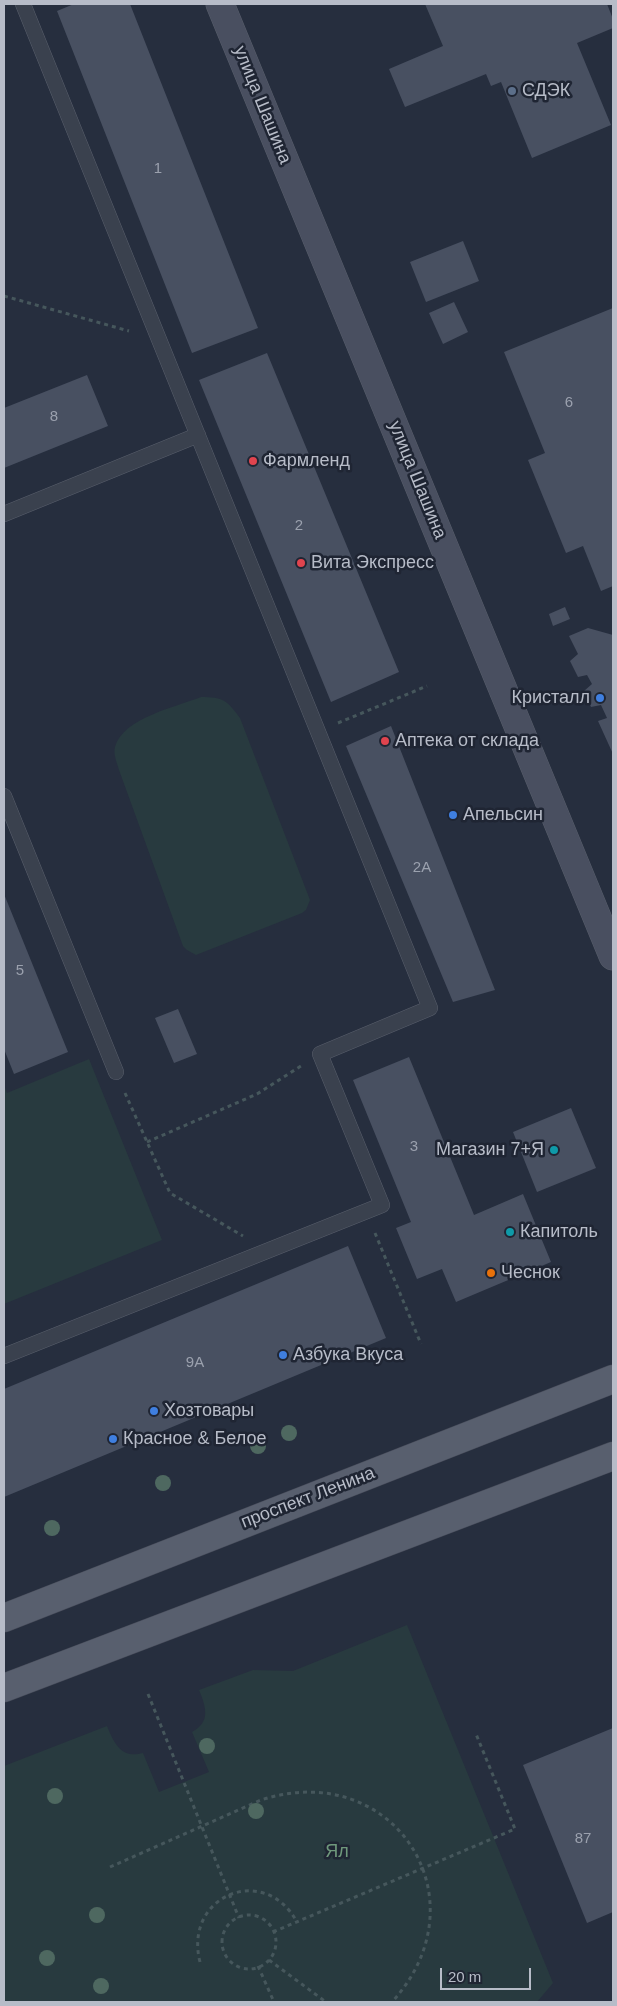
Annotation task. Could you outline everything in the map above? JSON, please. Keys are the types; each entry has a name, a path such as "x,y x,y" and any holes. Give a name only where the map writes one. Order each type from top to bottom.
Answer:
{"main road":[{"name":"проспект Ленина","path":"4,1618 613,1379"},
{"path":"4,1688 613,1456"}],"street":[{"name":"улица Шашина","path":"220,4 613,956"}],"lane":[{"path":"4,1356 382,1205 320,1054 430,1008 23,4"},
{"path":"4,514 198,435"},
{"path":"4,796 116,1072"}],"path":[{"path":"4,296 159,339"},
{"path":"318,731 427,686"},
{"path":"147,1142 257,1094 320,1054"},
{"path":"116,1072 170,1193 269,1251"},
{"path":"366,1211 421,1344"},
{"path":"148,1694 239,1918"},
{"path":"273,1932 515,1829 476,1734"},
{"path":"110,1867 281,1794 324,1792 346,1796 365,1804 384,1816 400,1831 412,1848 422,1868 428,1888 430,1929 417,1969 406,1987 392,2002"},
{"path":"200,1962 197,1939 201,1922 210,1908 229,1894 252,1891 263,1892 284,1903 297,1922"},
{"path":"249,1914 268,1922 273,1932 276,1942 269,1960 248,1970 228,1962 220,1942 229,1922 249,1914"},
{"path":"269,1960 326,2002"},
{"path":"258,1966 274,2002"}],"green space":[{"path":"201,697 220,699 228,703 240,718 310,900 306,910 302,913 196,955 183,946 119,770 115,747 120,737 128,728 139,721"},
{"path":"89,1059 162,1240 4,1304 4,1085 7,1093"},
{"name":"Ял","path":"407,1625 553,1983 537,2002 4,2002 4,1766 107,1726 112,1738 124,1752 129,1754 143,1753 159,1792 209,1772 192,1732 202,1724 205,1714 204,1702 199,1690 253,1670 293,1671"}],"building":[{"path":"74,4 130,4 258,328 192,353 57,11"},
{"path":"425,4 607,4 613,19 613,28 577,43 611,125 532,158 501,82 491,86 486,74 405,107 389,69 443,46"},
{"path":"463,241 479,281 426,302 410,262"},
{"path":"454,302 468,332 443,344 429,313"},
{"path":"613,308 613,586 601,591 583,546 566,553 528,460 545,453 504,352"},
{"path":"267,353 399,672 331,702 199,380"},
{"path":"87,375 108,426 4,468 4,408"},
{"path":"565,607 570,619 553,626 549,614"},
{"name":"Кристалл","path":"588,628 613,635 613,754 598,721 607,718 601,705 591,707 584,691 592,684 587,675 578,677 570,661 578,654 569,636"},
{"path":"391,726 495,990 453,1002 346,746"},
{"path":"4,894 68,1052 14,1074 4,1049"},
{"path":"178,1009 197,1054 174,1063 155,1018"},
{"path":"409,1057 474,1215 523,1194 551,1262 456,1302 442,1269 417,1279 396,1228 411,1222 353,1080"},
{"name":"Магазин 7+Я","path":"571,1108 596,1168 537,1192 513,1132"},
{"path":"348,1246 386,1338 4,1497 4,1389"},
{"path":"613,1728 613,1912 587,1923 523,1765"}],"place":[{"name":"СДЭК","path":"512,91"},
{"name":"Фармленд","path":"253,461"},
{"name":"Вита Экспресс","path":"301,563"},
{"name":"Кристалл","path":"600,698"},
{"name":"Аптека от склада","path":"385,741"},
{"name":"Апельсин","path":"453,815"},
{"name":"Магазин 7+Я","path":"554,1150"},
{"name":"Капитоль","path":"510,1232"},
{"name":"Чеснок","path":"491,1273"},
{"name":"Азбука Вкуса","path":"283,1355"},
{"name":"Хозтовары","path":"154,1411"},
{"name":"Красное & Белое","path":"113,1439"}]}
